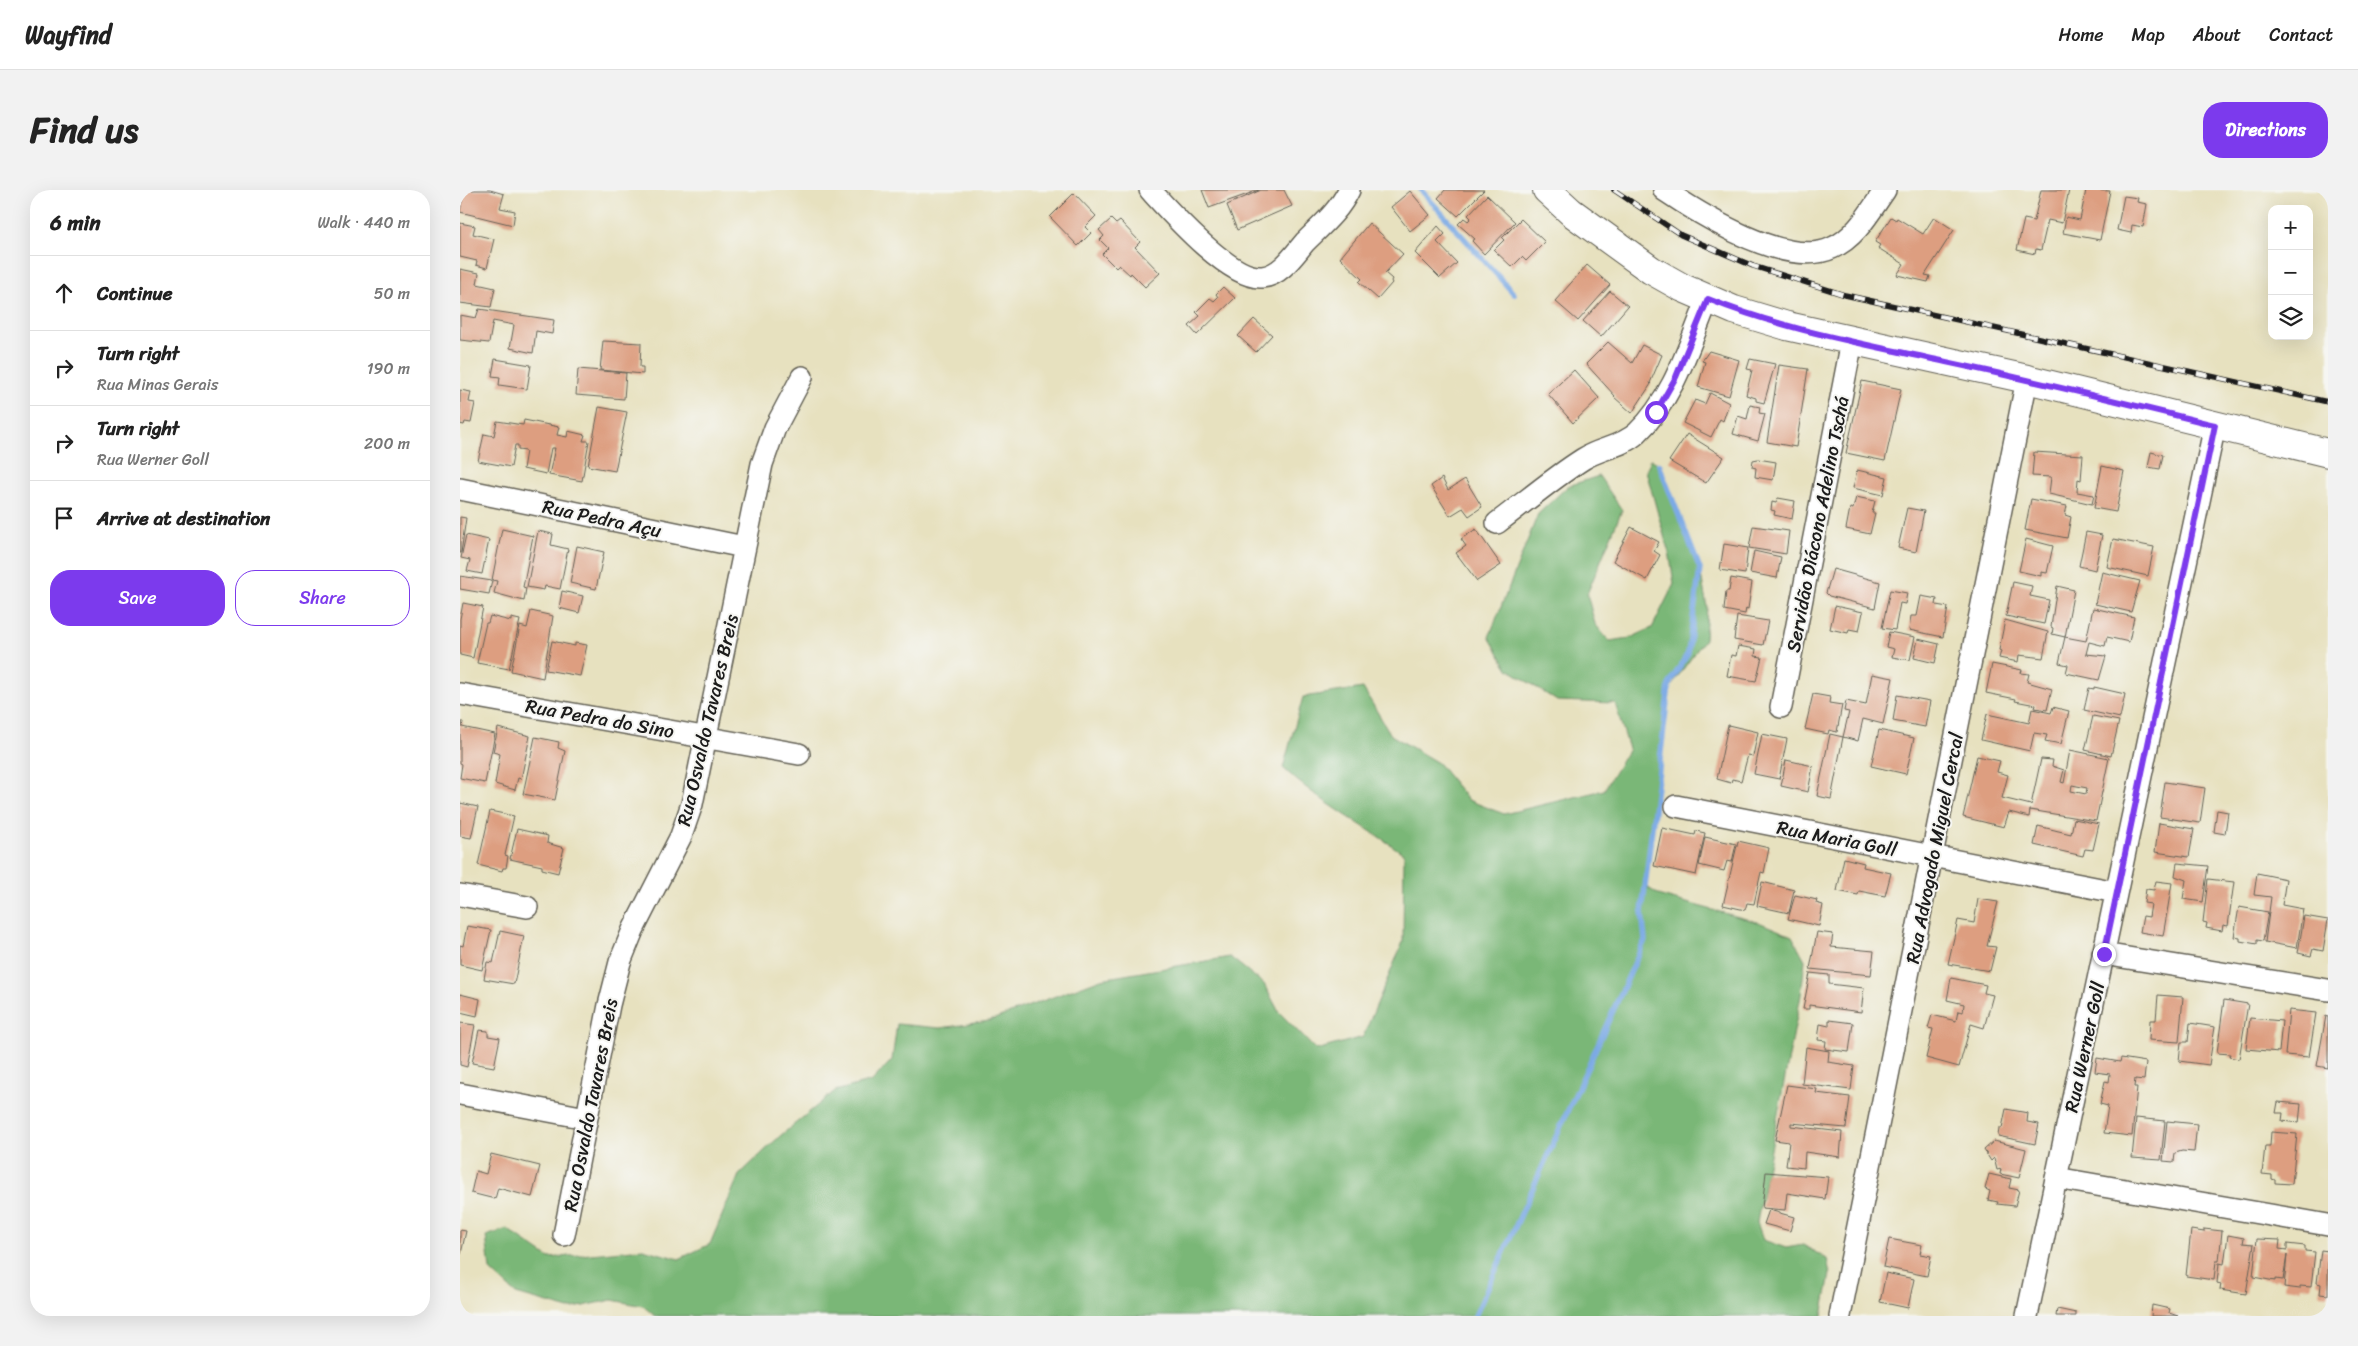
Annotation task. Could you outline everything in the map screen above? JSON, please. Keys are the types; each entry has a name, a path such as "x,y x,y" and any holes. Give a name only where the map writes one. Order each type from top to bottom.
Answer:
{"main road":[{"path":"1547,190 1571,212 1651,270 1734,310 1788,326 2027,379 2328,453"}],"street":[{"path":"1150,190 1192,235 1230,266 1249,276 1262,277 1277,272 1342,204 1348,190"},
{"path":"1664,190 1708,218 1770,246 1818,252 1832,248 1845,240 1860,225 1885,190"},
{"path":"1496,523 1583,459 1623,443 1637,433 1665,398 1708,299"},
{"name":"Servidão Diácono Adelino Tschá","path":"1781,707 1852,341"},
{"name":"Rua Osvaldo Tavares Breis","path":"564,1235 609,1005 620,962 681,836 697,784 762,464 768,443 802,377"},
{"name":"Rua Advogado Miguel Cercal","path":"1840,1316 2027,379"},
{"name":"Rua Werner Goll","path":"2027,1316 2215,425"},
{"name":"Rua Pedra Açu","path":"460,489 744,547"},
{"name":"Rua Pedra do Sino","path":"460,694 799,754"},
{"name":"Rua Maria Goll","path":"1676,806 2116,892"},
{"path":"460,895 527,907"},
{"path":"2104,954 2328,990"},
{"path":"460,1094 586,1118"},
{"path":"2056,1178 2328,1225"}],"green space":[{"path":"1651,459 1659,465 1700,569 1707,607 1705,639 1668,690 1645,886 1661,896 1761,923 1792,936 1805,960 1801,995 1757,1222 1763,1240 1786,1248 1803,1245 1827,1259 1830,1274 1822,1316 655,1316 643,1306 612,1300 569,1309 516,1294 490,1270 486,1236 507,1229 549,1258 643,1249 679,1259 710,1244 739,1175 780,1136 835,1091 872,1081 892,1060 897,1024 940,1028 989,1021 1101,979 1230,957 1264,984 1279,1012 1316,1050 1363,1037 1403,942 1404,854 1311,792 1283,768 1303,697 1363,688 1391,735 1438,763 1468,800 1504,814 1604,790 1629,749 1615,703 1557,701 1508,669 1489,637 1538,514 1568,486 1599,476 1622,510 1587,594 1595,624 1609,641 1630,638 1652,628 1674,584 1670,557 1646,471"}],"building":[{"path":"464,190 490,190 504,194 500,208 515,211 513,225 460,212"},
{"path":"1202,190 1259,190 1209,208"},
{"path":"1261,190 1284,190 1292,206 1237,230 1227,205"},
{"path":"1445,190 1484,190 1458,216 1438,198"},
{"path":"2041,190 2069,190 2062,223 2048,220 2041,250 2036,249 2035,254 2017,250 2024,219 2034,221"},
{"path":"2086,190 2110,191 2100,240 2063,233 2066,217 2080,220"},
{"path":"1410,191 1430,215 1410,231 1391,207"},
{"path":"1074,193 1096,216 1085,227 1091,233 1078,246 1050,217"},
{"path":"1487,195 1515,222 1484,254 1472,241 1475,239 1458,224 1464,218 1468,221 1471,218 1468,215"},
{"path":"2124,196 2138,198 2137,202 2147,204 2143,227 2132,225 2131,233 2117,230"},
{"path":"1891,217 1896,220 1897,218 1923,234 1934,217 1954,230 1925,275 1930,276 1928,282 1897,275 1904,264 1878,248 1880,245 1875,242"},
{"path":"1111,219 1116,224 1120,221 1140,242 1135,247 1160,273 1145,287 1131,273 1130,275 1119,265 1116,268 1102,254 1108,248 1100,240 1104,236 1099,230"},
{"path":"1521,219 1545,242 1526,261 1522,257 1512,267 1494,250 1504,240 1502,238"},
{"path":"460,223 475,226 473,234 494,239 487,268 476,265 477,261 460,257"},
{"path":"1369,223 1403,254 1385,273 1392,279 1392,283 1378,299 1359,282 1362,279 1340,258"},
{"path":"1438,226 1445,234 1437,242 1457,263 1440,278 1415,253"},
{"path":"1587,265 1610,285 1578,321 1555,301"},
{"path":"460,269 479,273 477,284 495,288 491,307 460,303"},
{"path":"1223,287 1235,298 1197,335 1189,326 1200,316 1196,312 1210,298 1214,301 1218,297 1216,294"},
{"path":"1610,291 1628,306 1601,337 1583,321"},
{"path":"479,309 554,320 552,334 536,331 533,353 510,348 514,325 493,321 489,343 460,340 460,315 476,318"},
{"path":"1254,319 1272,335 1256,352 1238,336"},
{"path":"603,341 641,343 640,367 643,367 643,374 600,370"},
{"path":"1608,342 1632,363 1642,345 1662,355 1651,384 1632,413 1614,397 1586,364"},
{"path":"1709,351 1739,360 1729,396 1698,387 1705,362 1702,361"},
{"path":"495,359 531,365 527,389 499,385 500,377 492,376"},
{"path":"1750,359 1775,364 1764,403 1746,395 1752,370 1747,369"},
{"path":"1779,365 1808,369 1796,447 1767,442"},
{"path":"578,369 626,373 624,399 576,395"},
{"path":"1574,370 1599,398 1573,423 1548,394"},
{"path":"1862,381 1901,389 1885,461 1846,453"},
{"path":"460,390 471,392 469,402 475,403 471,423 465,422 464,425 460,424"},
{"path":"1710,393 1729,403 1723,421 1720,419 1711,437 1683,423 1695,400 1705,404"},
{"path":"1750,405 1760,407 1759,413 1765,414 1758,441 1733,434 1738,416 1747,419"},
{"path":"599,407 627,412 615,471 588,466"},
{"path":"524,420 559,427 557,435 567,437 568,431 585,435 583,441 589,441 582,481 549,475 555,448 551,448 546,474 523,469 526,451 518,450 518,445 515,445 511,467 478,461 484,434 494,436 497,421 523,425"},
{"path":"1687,434 1724,457 1706,483 1669,461"},
{"path":"2034,452 2083,455 2081,480 2078,479 2077,492 2094,495 2092,504 2049,494 2051,477 2032,476"},
{"path":"2151,452 2163,455 2160,469 2148,467"},
{"path":"1753,460 1776,462 1773,480 1755,477 1756,468 1752,467"},
{"path":"2102,466 2124,471 2116,512 2094,508"},
{"path":"1857,470 1887,477 1883,495 1853,488"},
{"path":"1442,478 1448,490 1465,479 1482,507 1469,516 1463,508 1450,516 1431,486"},
{"path":"1856,497 1875,501 1872,513 1875,513 1870,534 1846,529 1850,508 1853,509"},
{"path":"1778,498 1795,501 1792,519 1774,515 1775,511 1771,510 1772,502 1776,503"},
{"path":"2031,499 2067,506 2065,515 2071,517 2067,538 2025,530"},
{"path":"1907,508 1924,511 1916,552 1898,548"},
{"path":"460,517 466,518 461,553 460,553"},
{"path":"1753,526 1789,531 1786,554 1749,548"},
{"path":"1631,527 1659,542 1654,551 1660,555 1647,580 1613,561"},
{"path":"502,529 533,536 523,587 526,588 524,601 494,593 497,581 492,580"},
{"path":"1476,529 1501,565 1477,581 1456,553 1466,546 1461,539"},
{"path":"538,531 553,534 551,545 568,549 560,589 545,586 544,590 527,587"},
{"path":"2086,532 2102,535 2095,570 2079,566"},
{"path":"466,535 489,540 482,574 467,571 470,560 461,558"},
{"path":"2026,539 2053,546 2047,573 2041,572 2041,576 2019,571"},
{"path":"2113,539 2154,547 2148,576 2107,567"},
{"path":"1724,544 1748,548 1745,574 1720,570"},
{"path":"577,546 604,552 596,589 570,583"},
{"path":"1754,551 1781,557 1777,578 1750,573"},
{"path":"1833,569 1880,582 1875,608 1829,596 1826,593"},
{"path":"2102,572 2140,581 2131,612 2095,604"},
{"path":"460,576 492,581 489,594 460,589"},
{"path":"1731,578 1752,582 1748,609 1746,608 1745,614 1724,610 1726,591 1729,591"},
{"path":"2013,582 2032,586 2030,596 2049,600 2044,624 2006,616"},
{"path":"2057,586 2074,590 2065,637 2052,634 2053,628 2051,627"},
{"path":"1890,590 1907,593 1905,604 1900,603 1895,630 1882,628"},
{"path":"562,591 583,596 579,613 559,608"},
{"path":"1921,596 1937,599 1936,605 1948,607 1943,637 1909,630 1911,616 1917,616"},
{"path":"463,603 483,607 473,658 460,655 460,619"},
{"path":"1835,606 1863,612 1859,631 1849,629 1848,633 1830,629"},
{"path":"2093,608 2134,617 2129,642 2107,637 2105,646 2089,642 2086,654 2106,656 2099,680 2066,673 2068,665 2059,663 2065,637 2086,641"},
{"path":"531,611 553,616 543,678 511,671 520,626 527,628"},
{"path":"490,616 511,621 511,618 520,620 509,669 477,663 486,623 488,623"},
{"path":"1737,616 1768,621 1763,645 1734,640"},
{"path":"2005,620 2048,632 2043,658 2019,655 2018,662 1999,658"},
{"path":"1889,632 1915,637 1910,660 1892,657 1894,649 1886,647"},
{"path":"1918,639 1939,644 1935,663 1914,658"},
{"path":"552,641 575,646 575,643 587,645 580,676 546,670"},
{"path":"1738,646 1756,649 1755,656 1762,657 1756,681 1727,676 1731,655 1736,656"},
{"path":"1992,664 2022,670 2021,673 2029,674 2027,682 2052,689 2047,710 2035,708 2036,705 2015,701 2016,699 1986,693"},
{"path":"1872,674 1893,678 1883,724 1863,719 1858,741 1843,737 1849,712 1844,711 1846,701 1866,705"},
{"path":"2094,687 2125,694 2120,718 2084,710 2089,688 2094,689"},
{"path":"1813,694 1830,697 1829,703 1842,705 1837,732 1829,730 1828,734 1805,729"},
{"path":"1897,695 1930,701 1925,727 1893,721"},
{"path":"2053,707 2069,711 2061,744 2045,741 2047,735 2034,733 2030,751 1981,740 1987,714 2029,723 2032,709 2051,713"},
{"path":"2093,716 2119,721 2111,756 2085,750"},
{"path":"460,722 463,722 462,727 495,734 485,783 460,778 462,764 460,763"},
{"path":"1728,725 1758,732 1753,756 1748,755 1741,781 1732,779 1731,783 1717,779"},
{"path":"498,728 530,736 521,779 518,778 515,790 495,784 500,754 493,752"},
{"path":"1879,730 1914,738 1906,774 1871,766"},
{"path":"1762,734 1787,739 1779,779 1754,774"},
{"path":"1830,734 1843,737 1831,799 1817,796"},
{"path":"535,737 559,742 558,748 565,751 555,800 523,794"},
{"path":"2070,750 2109,758 2096,821 2030,810 2029,817 2009,812 2004,827 1963,817 1977,756 2000,761 1997,772 2008,775 2002,798 2031,805 2041,759 2053,760 2052,766 2064,770 2061,782 2064,783","holes":["2072,785 2087,788 2086,794 2071,791"]},
{"path":"1786,760 1813,766 1808,792 1781,786"},
{"path":"2165,782 2205,788 2200,823 2160,817"},
{"path":"460,803 478,807 471,838 460,836"},
{"path":"2217,810 2228,812 2225,834 2214,832"},
{"path":"490,811 514,816 505,855 508,856 506,868 503,868 502,871 478,865"},
{"path":"2074,819 2099,824 2093,850 2085,849 2083,856 2034,845 2038,826 2071,834"},
{"path":"2159,823 2194,829 2189,857 2155,852"},
{"path":"1662,828 1695,835 1696,831 1705,833 1696,875 1654,866"},
{"path":"517,829 548,836 547,843 564,848 558,873 542,869 542,866 510,859"},
{"path":"1705,837 1736,844 1732,862 1727,861 1724,871 1699,865"},
{"path":"1738,841 1769,848 1764,873 1761,872 1754,904 1747,903 1745,910 1723,905"},
{"path":"1844,858 1864,863 1863,867 1891,873 1885,896 1859,891 1858,895 1837,891"},
{"path":"2177,863 2208,866 2203,902 2183,899 2186,880 2175,876"},
{"path":"2257,873 2286,879 2282,905 2303,909 2297,948 2265,942 2271,897 2254,895"},
{"path":"2208,879 2234,882 2228,926 2223,925 2222,931 2206,928 2207,923 2203,922"},
{"path":"2156,881 2172,883 2163,936 2140,932 2143,916 2149,917 2151,904 2144,903 2146,889 2154,890"},
{"path":"1762,882 1794,890 1789,913 1757,906"},
{"path":"1795,895 1817,900 1816,903 1823,905 1819,926 1788,919"},
{"path":"1978,899 1998,902 1987,946 1996,947 1990,971 1948,964 1958,920 1974,923"},
{"path":"2239,907 2268,912 2263,941 2257,940 2257,944 2240,941 2240,938 2234,937"},
{"path":"2304,916 2328,920 2323,951 2313,949 2311,956 2298,953"},
{"path":"467,926 491,930 482,970 460,965 460,945 463,946"},
{"path":"500,931 524,936 514,984 484,979 487,962 493,963"},
{"path":"1817,932 1833,934 1831,947 1874,951 1871,975 1810,969"},
{"path":"1810,973 1829,975 1829,984 1864,988 1861,1012 1809,1005 1809,1009 1803,1009"},
{"path":"1951,978 1986,985 1984,993 1993,995 1984,1028 1971,1024 1959,1067 1926,1058 1933,1029 1928,1028 1932,1015 1956,1021 1958,1011 1963,1012 1964,1004 1947,1000"},
{"path":"460,994 480,999 477,1016 460,1012"},
{"path":"2158,995 2183,997 2179,1042 2149,1040 2150,1020 2156,1020"},
{"path":"2224,1000 2248,1004 2239,1059 2229,1057 2230,1054 2217,1053"},
{"path":"2289,1010 2316,1013 2309,1057 2285,1055"},
{"path":"2326,1016 2328,1017 2328,1068 2317,1066"},
{"path":"2250,1018 2282,1021 2279,1052 2246,1049"},
{"path":"1829,1020 1853,1023 1849,1052 1825,1049 1826,1041 1818,1040 1820,1024 1829,1026"},
{"path":"460,1023 475,1025 467,1067 460,1065"},
{"path":"2190,1023 2215,1027 2209,1065 2179,1061 2181,1042 2188,1042"},
{"path":"479,1030 488,1031 488,1036 500,1038 494,1067 472,1063"},
{"path":"1806,1047 1829,1051 1828,1062 1854,1066 1851,1090 1802,1084"},
{"path":"2097,1058 2120,1062 2121,1058 2146,1062 2144,1080 2135,1079 2134,1087 2137,1087 2132,1136 2104,1133 2108,1106 2100,1104 2105,1081 2109,1082 2110,1074 2095,1072"},
{"path":"1787,1085 1817,1089 1816,1093 1850,1097 1846,1128 1791,1123 1791,1126 1842,1132 1840,1157 1805,1152 1804,1168 1786,1166 1789,1142 1775,1140"},
{"path":"2278,1102 2301,1104 2299,1123 2282,1121 2283,1113 2276,1113"},
{"path":"2006,1109 2028,1113 2027,1122 2039,1124 2035,1144 1998,1136 1999,1128 2002,1128"},
{"path":"2136,1118 2165,1121 2161,1160 2132,1158"},
{"path":"2167,1121 2197,1124 2194,1152 2182,1151 2175,1153 2174,1162 2163,1161"},
{"path":"2271,1132 2297,1134 2292,1184 2275,1183 2272,1175 2262,1174 2265,1146 2270,1146"},
{"path":"1994,1141 2026,1149 2019,1178 2000,1174 2001,1169 1997,1170 1994,1158 1991,1161 1984,1150"},
{"path":"491,1154 540,1166 532,1197 498,1188 495,1199 471,1193 476,1171 486,1174"},
{"path":"1766,1172 1828,1177 1825,1199 1787,1193 1785,1210 1762,1208"},
{"path":"1989,1174 2011,1179 2009,1188 2019,1190 2015,1206 1997,1204 1998,1202 1988,1200 1990,1191 1985,1189"},
{"path":"1769,1210 1794,1217 1790,1231 1764,1224"},
{"path":"2204,1229 2222,1231 2219,1261 2216,1261 2214,1280 2186,1276 2191,1230 2204,1232"},
{"path":"460,1230 466,1231 461,1254 460,1254"},
{"path":"2228,1235 2244,1238 2243,1243 2254,1244 2246,1294 2220,1290 2221,1284 2217,1283 2219,1263 2224,1264"},
{"path":"1889,1239 1922,1245 1920,1254 1931,1256 1927,1276 1883,1267"},
{"path":"2257,1239 2280,1240 2279,1249 2287,1250 2287,1244 2305,1246 2305,1251 2315,1252 2311,1287 2300,1286 2300,1289 2284,1287 2287,1255 2283,1280 2275,1279 2275,1281 2253,1277"},
{"path":"2321,1250 2328,1251 2328,1295 2320,1294 2321,1284 2317,1283"},
{"path":"1886,1273 1914,1279 1908,1308 1880,1302"},
{"path":"2152,1305 2170,1309 2169,1313 2178,1316 2151,1316"},
{"path":"2057,1309 2076,1313 2076,1316 2056,1316"}],"waterway":[{"path":"1421,190 1514,294"},
{"path":"1475,1316 1645,940 1642,912 1669,685 1688,653 1700,569 1659,465"}],"railway":[{"path":"1614,190 1681,235 1753,266 1845,295 2328,402"}],"route":[{"path":"1656,412 1676,377 1708,299 1734,310 1788,326 2027,379 2215,425 2104,954"}]}
